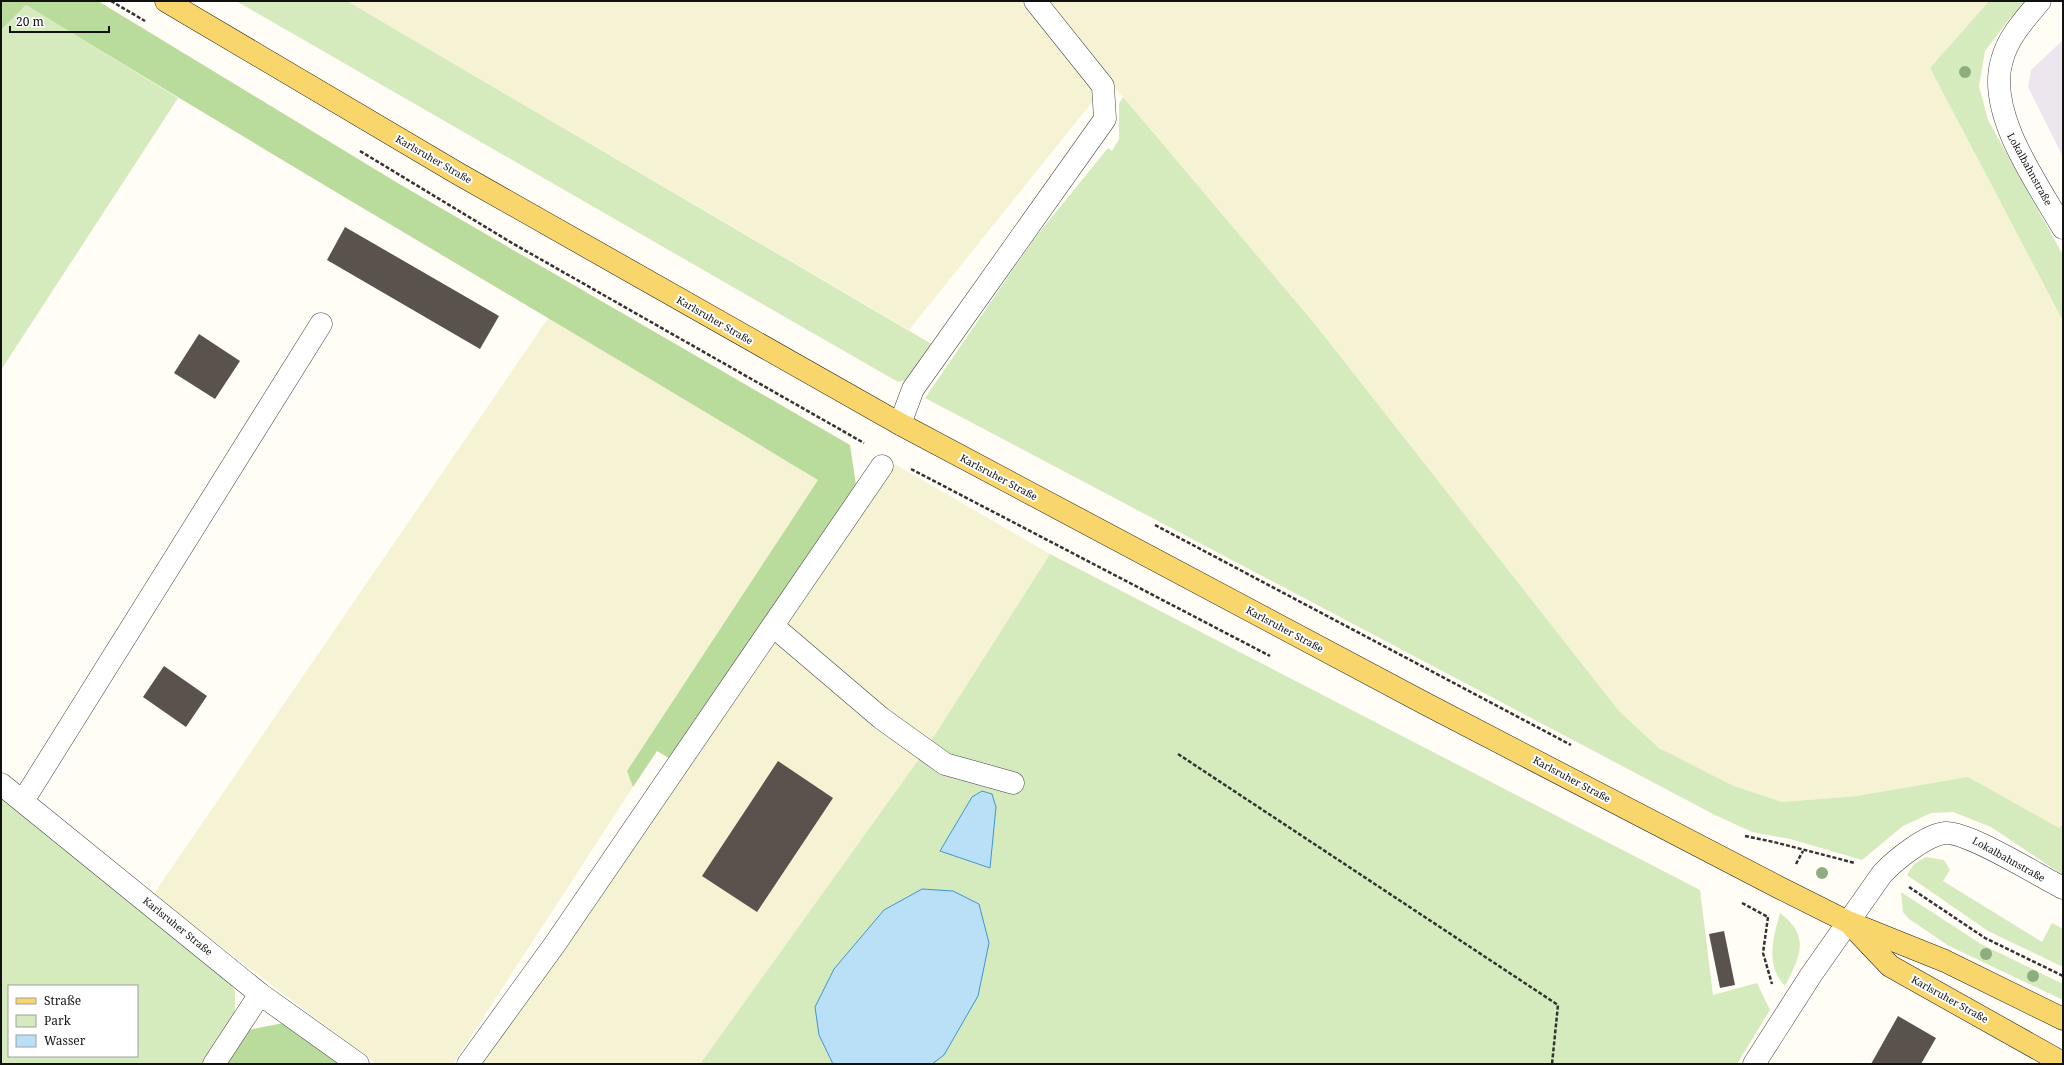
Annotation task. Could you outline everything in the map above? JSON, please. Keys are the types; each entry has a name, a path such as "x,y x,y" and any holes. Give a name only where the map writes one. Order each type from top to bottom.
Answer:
{"main road":[{"name":"Karlsruher Straße","path":"166,1 457,173 900,424 1433,707 1782,889 1848,922 1916,948 2063,1019"},
{"name":"Karlsruher Straße","path":"1848,922 1890,966 2063,1063"}],"lane":[{"path":"900,424 913,389 1105,119 1103,86 1035,1"},
{"name":"Lokalbahnstraße","path":"2040,1 2018,27 2001,60 1998,95 2008,131 2063,228"},
{"path":"24,801 321,324"},
{"path":"468,1064 555,944 882,466"},
{"path":"773,626 881,718 945,764 1013,783"},
{"name":"Karlsruher Straße","path":"1,784 24,801 260,994 358,1064"},
{"name":"Lokalbahnstraße","path":"1754,1064 1788,1009 1882,874 1910,850 1925,841 1945,833 1968,837 2063,888"},
{"path":"214,1064 260,994"}],"path":[{"path":"1151,523 1577,748"},
{"path":"1178,754 1558,1005 1552,1064"},
{"path":"1744,836 1853,862 1882,874 1912,889 1986,938 2063,976"},
{"path":"1768,917 1763,952 1772,985 1788,1009"}],"shaded area":[{"path":"347,1 1989,1 1930,68 2063,321 2063,824 2060,828 1857,796 1782,802 1734,786 1659,748 1619,711 1314,323 1109,81 909,330"},
{"path":"2063,40 2063,157 2028,87 2031,70"},
{"path":"549,317 818,480 628,771 633,787 453,1064 376,1064 153,895"},
{"path":"893,463 1050,554 924,752 700,1064 482,1064 671,792"}],"green space":[{"path":"1,1 98,1 401,185 850,445 856,485 672,760 657,751 633,787 627,771 818,480 26,5 1,30"},
{"path":"236,1 347,1 935,346 908,380 898,382"},
{"path":"1989,1 2029,1 2010,18 1985,51 1979,86 1988,120 2063,255 2063,321 1930,68"},
{"path":"26,5 178,98 1,370 1,30"},
{"path":"1123,97 1314,323 1619,711 1659,748 1734,786 1782,802 1857,796 1968,777 2059,828 2063,824 2063,875 1991,827 1953,812 1931,813 1903,826 1862,860 1790,839 1752,832 1715,815 925,398 1034,239 1108,148 1112,151 1119,139 1119,104"},
{"path":"1050,554 1700,890 1713,995 1757,983 1770,1010 1737,1064 700,1064 924,752"},
{"path":"1,796 223,974 235,991 235,1013 203,1064 1,1064"},
{"path":"1926,857 1944,860 1950,870 1943,881 2042,942 2052,923 2063,929 2063,967 1988,931 1907,875 1914,864"},
{"path":"1901,892 1981,944 2063,984 2063,1000 1949,946 1909,919 1903,912"},
{"path":"1780,913 1796,930 1800,947 1795,966 1785,986 1775,969 1772,951"},
{"path":"289,1022 342,1064 225,1064 248,1030"}],"water":[{"path":"982,791 992,794 996,807 990,868 940,851 972,797"},
{"path":"922,889 953,891 979,904 989,943 978,996 944,1055 932,1064 833,1064 819,1035 815,1007 834,969 884,910"}],"building":[{"path":"345,227 499,316 480,349 327,260"},
{"path":"199,334 240,361 215,399 174,373"},
{"path":"164,666 207,696 186,727 143,697"},
{"path":"778,761 833,798 757,912 702,876"},
{"path":"1724,931 1735,985 1720,988 1709,934"},
{"path":"1898,1016 1936,1038 1921,1064 1871,1064"}]}
